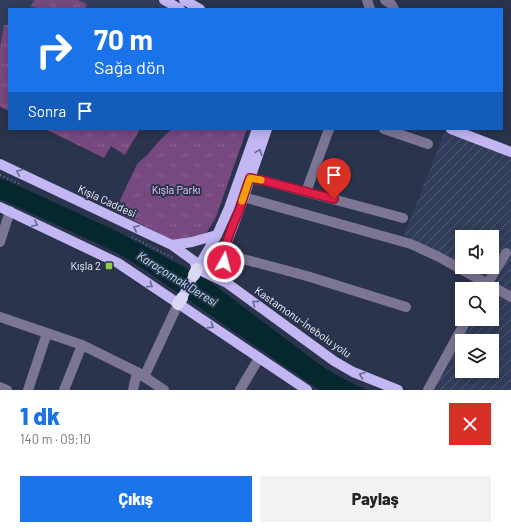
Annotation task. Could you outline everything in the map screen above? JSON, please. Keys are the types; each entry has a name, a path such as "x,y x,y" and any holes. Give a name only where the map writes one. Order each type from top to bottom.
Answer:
{"main road":[{"path":"164,0 178,8"},
{"path":"184,0 198,8"},
{"path":"227,283 224,262 225,247 257,130"},
{"path":"180,301 217,235 229,208 239,196 250,178 267,130"},
{"path":"454,130 511,152"},
{"name":"Kışla Caddesi","path":"0,164 172,245 194,261 196,272"},
{"path":"0,207 118,263 180,301 302,389"},
{"path":"172,245 192,242 217,235"},
{"name":"Kastamonu-İnebolu yolu","path":"196,272 227,283 334,361 353,372 398,390"}],"street":[{"path":"385,0 391,4 393,8"},
{"path":"306,192 329,130"},
{"path":"387,130 428,144"},
{"path":"250,178 403,218"},
{"path":"239,196 411,244 439,257 479,282"},
{"path":"0,242 10,211"},
{"path":"488,282 506,253"},
{"path":"224,254 307,276 406,307"},
{"path":"499,291 511,296"},
{"path":"133,390 180,301"},
{"path":"0,318 82,345 140,375 164,390"},
{"path":"428,390 463,326"},
{"path":"28,390 47,333"},
{"path":"64,390 82,345"},
{"path":"240,390 260,358"},
{"path":"0,387 7,390"}],"shaded area":[{"path":"0,0 157,0 171,8 8,8 8,25 4,25 0,44"},
{"path":"446,130 511,153 511,390 425,390 458,326 499,326 499,282 480,282 483,277 478,274 499,274 499,230 455,230 455,261 404,235"}],"green space":[{"path":"34,0 78,0 87,4 85,8 35,8 31,6"},
{"path":"4,25 8,25 8,111 0,107 0,46"},
{"path":"47,130 139,130 125,155 111,146 104,158"},
{"name":"Kışla Parkı","path":"171,130 247,130 216,217 207,232 197,237 174,240 115,211 137,164"}],"water":[{"name":"Karaçomak Deresi","path":"0,178 112,229 205,278 319,364 355,385 368,390 320,390 126,258 0,199"}],"slow traffic":[{"path":"242,201 250,178 261,180"}],"place":[{"name":"Kışla 2","path":"109,266"}],"route":[{"path":"224,262 225,247 250,178 334,199"}]}
